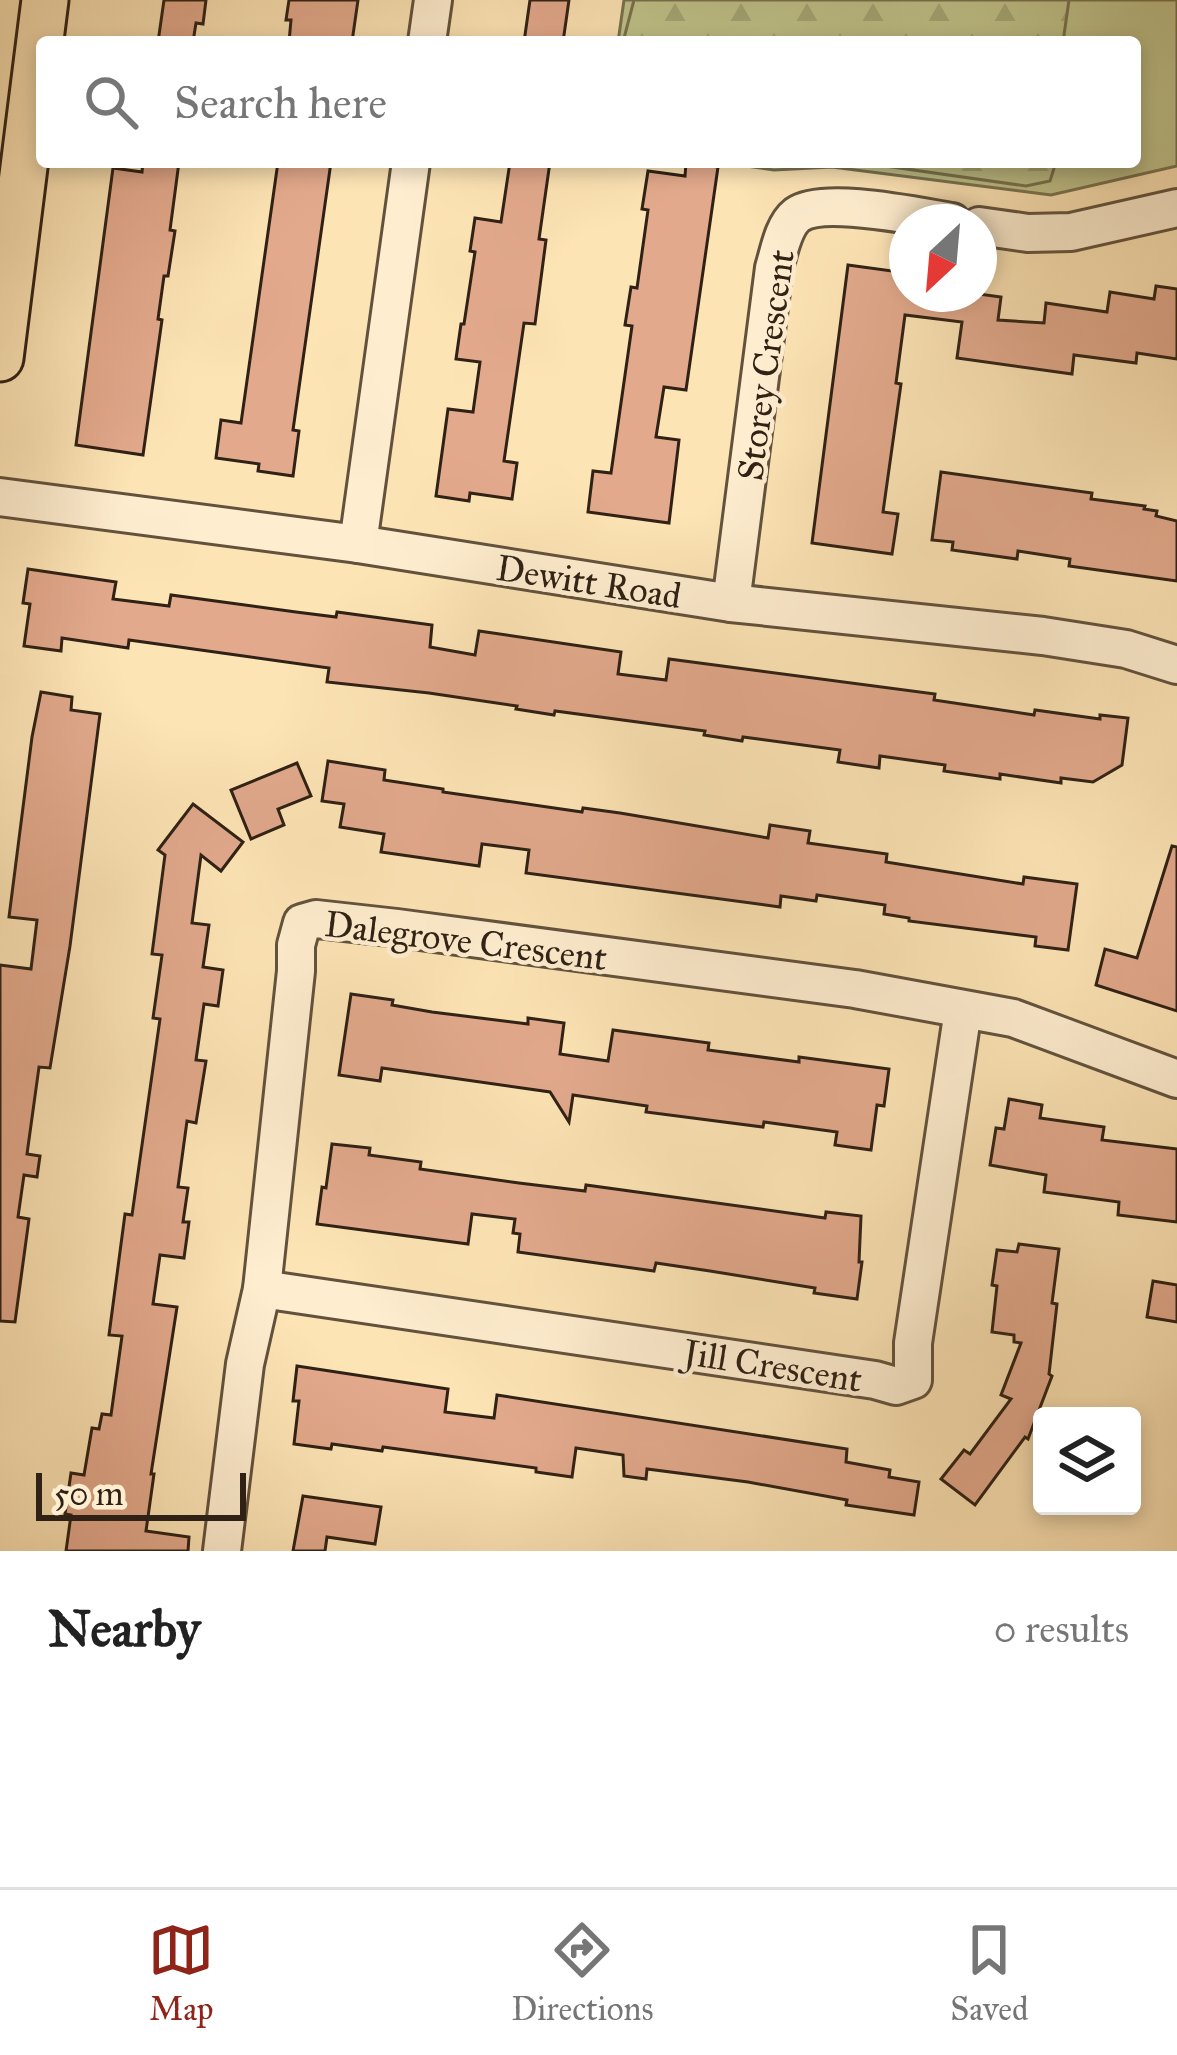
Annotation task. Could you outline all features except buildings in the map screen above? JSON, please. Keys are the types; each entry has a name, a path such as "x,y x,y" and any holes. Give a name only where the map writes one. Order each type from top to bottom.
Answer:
{"main road":[{"path":"38,36 45,0"},
{"path":"0,358 12,173 36,47"}],"street":[{"path":"428,36 433,0"},
{"path":"358,544 410,168"},
{"name":"Storey Crescent","path":"731,603 774,268 784,233 798,214 820,208 889,213"},
{"path":"997,229 1071,232 1177,208"},
{"name":"Dewitt Road","path":"0,497 358,544 731,603 1043,636 1126,649 1177,664"},
{"name":"Dalegrove Crescent","path":"222,1551 245,1364 262,1289 302,923 316,919 397,928 855,989 1012,1018 1177,1079"},
{"name":"Jill Crescent","path":"262,1289 896,1386 913,1380 913,1343 963,1010"}],"green space":[{"path":"624,0 1177,0 1177,166 1051,195 840,168 1141,168 1141,36 619,36"},
{"path":"634,0 1069,0 1064,36 625,36"},
{"path":"899,168 1054,168 1050,181 1026,186"}]}
